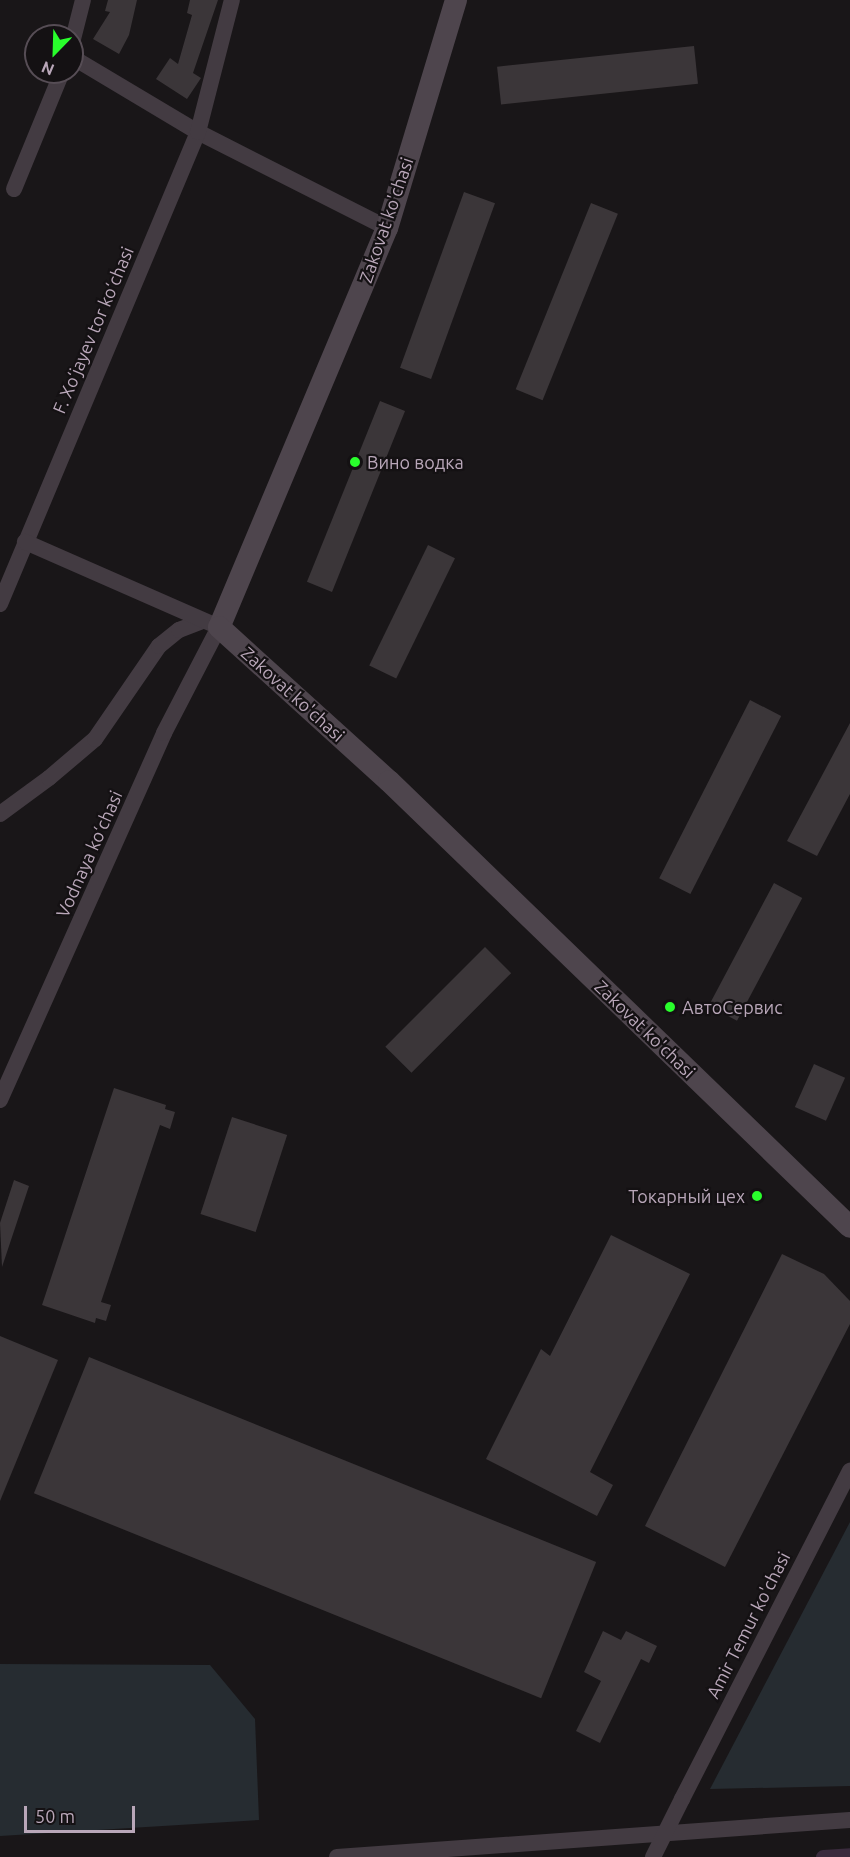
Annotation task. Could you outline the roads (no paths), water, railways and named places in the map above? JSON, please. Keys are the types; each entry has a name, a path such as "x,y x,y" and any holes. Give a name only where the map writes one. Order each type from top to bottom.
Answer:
{"main road":[{"name":"Zakovat ko'chasi","path":"456,0 387,228 210,624 388,781 850,1227"}],"street":[{"path":"77,24 83,0"},
{"name":"F. Xo‘jayev tor ko‘chasi","path":"0,604 198,132 232,0"},
{"path":"84,64 198,132 387,228"},
{"path":"14,189 57,84"},
{"path":"25,543 210,624"},
{"path":"0,813 50,778 94,739 159,646 179,630 210,624"},
{"name":"Vodnaya ko‘chasi","path":"0,1100 164,733 210,624"},
{"name":"Amir Temur ko'chasi","path":"653,1857 850,1470"},
{"path":"337,1857 850,1820"}],"waterway":[{"path":"823,1857 850,1855"}],"place":[{"name":"Вино водка","path":"355,462"},
{"name":"АвтоСервис","path":"670,1007"},
{"name":"Токарный цех","path":"757,1196"}]}
